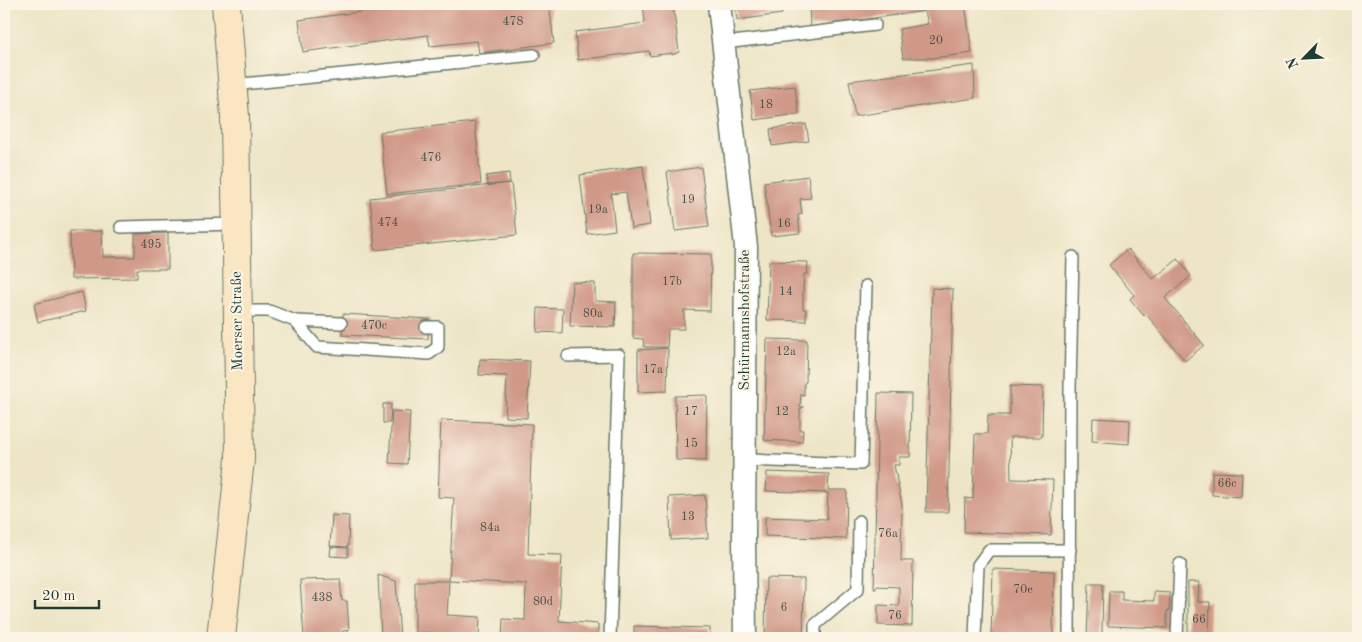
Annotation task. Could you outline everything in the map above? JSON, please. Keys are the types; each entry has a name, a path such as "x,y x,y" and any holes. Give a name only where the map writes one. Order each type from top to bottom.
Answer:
{"street":[{"name":"Moerser Straße","path":"221,638 240,460 235,117 226,4"},
{"name":"Schürmannshofstraße","path":"719,4 746,247 744,460 746,638"}],"lane":[{"path":"724,43 875,25"},
{"path":"232,85 534,55"},
{"path":"121,227 236,224"},
{"path":"1070,638 1073,257"},
{"path":"744,460 861,464 866,286"},
{"path":"238,311 269,311 295,321 341,323"},
{"path":"295,321 317,347 429,354 438,347 438,327 426,326"},
{"path":"568,356 619,355 610,638"},
{"path":"815,638 815,625 858,589 859,521"},
{"path":"975,638 978,565 989,550 1070,550"},
{"path":"1177,638 1180,564"}],"building":[{"path":"419,4 549,4 554,43 479,53 477,41 430,46 428,35 303,52 299,20"},
{"path":"643,4 673,4 679,52 672,55 672,53 650,56 649,51 578,60 575,32 645,23"},
{"path":"735,4 781,4 782,14 737,20"},
{"path":"809,4 965,4 972,53 933,58 903,58 899,29 928,24 925,11 810,27"},
{"path":"974,65 975,98 855,116 849,81"},
{"path":"795,86 799,114 754,120 750,91"},
{"path":"475,122 481,184 387,194 380,132"},
{"path":"806,124 809,141 772,146 770,129"},
{"path":"643,166 650,225 631,228 626,192 611,194 615,230 587,234 580,175"},
{"path":"701,167 709,227 675,231 667,172"},
{"path":"509,173 510,183 488,185 486,176"},
{"path":"808,176 811,198 800,199 802,214 798,215 800,233 771,236 764,182"},
{"path":"511,183 517,235 375,250 370,198"},
{"path":"70,231 102,231 103,257 135,257 135,234 168,233 168,269 137,269 137,278 71,279"},
{"path":"1128,249 1153,279 1178,259 1191,276 1165,298 1204,345 1185,361 1146,314 1144,316 1130,299 1134,295 1109,265"},
{"path":"633,253 711,254 710,311 684,310 684,329 668,329 667,347 644,347 643,339 633,338"},
{"path":"769,261 808,262 807,274 804,274 803,287 803,309 806,309 806,321 767,320"},
{"path":"572,282 595,283 595,301 616,302 615,327 570,326"},
{"path":"932,288 953,289 948,512 926,512"},
{"path":"82,292 86,311 38,322 34,304"},
{"path":"538,308 563,309 562,333 537,332"},
{"path":"343,314 430,319 428,339 342,335"},
{"path":"767,339 807,340 806,382 804,383 804,395 801,394 800,407 804,407 800,409 800,430 803,430 802,442 764,440"},
{"path":"668,348 667,391 638,392 638,350"},
{"path":"480,359 530,361 527,418 505,417 507,376 479,375"},
{"path":"1010,386 1043,387 1042,437 1010,437 1011,479 1053,480 1051,535 964,532 965,498 973,499 975,434 987,434 988,415 1010,415"},
{"path":"878,393 911,394 910,457 899,457 899,465 894,465 902,505 901,561 913,561 912,626 878,625 878,605 899,606 899,587 876,586 876,589 874,589"},
{"path":"707,395 706,461 676,460 675,396"},
{"path":"383,404 391,404 390,423 383,423"},
{"path":"392,411 410,412 407,464 389,463"},
{"path":"1093,418 1130,420 1129,444 1092,441"},
{"path":"441,420 532,424 528,554 562,555 559,621 598,624 598,638 502,638 503,619 525,620 526,584 449,580 454,498 438,497"},
{"path":"767,472 829,474 828,490 847,490 846,539 765,536 765,517 827,519 828,493 766,491"},
{"path":"1212,472 1242,473 1241,497 1212,495"},
{"path":"705,495 708,538 671,540 669,497"},
{"path":"332,515 349,516 348,547 330,546"},
{"path":"331,547 348,548 348,557 330,556"},
{"path":"993,569 1054,571 1053,638 991,638"},
{"path":"378,575 396,581 400,638 381,638"},
{"path":"766,578 804,579 803,638 765,638"},
{"path":"340,579 342,601 347,601 349,630 343,631 343,638 304,638 300,580"},
{"path":"415,581 449,581 447,615 480,617 479,636 415,632"},
{"path":"1188,582 1199,582 1198,602 1210,602 1209,638 1188,638"},
{"path":"1089,583 1103,583 1102,633 1107,634 1107,638 1087,638"},
{"path":"1109,591 1122,591 1122,600 1154,601 1154,592 1170,593 1167,628 1108,626"},
{"path":"634,626 710,628 710,638 634,638"}]}
